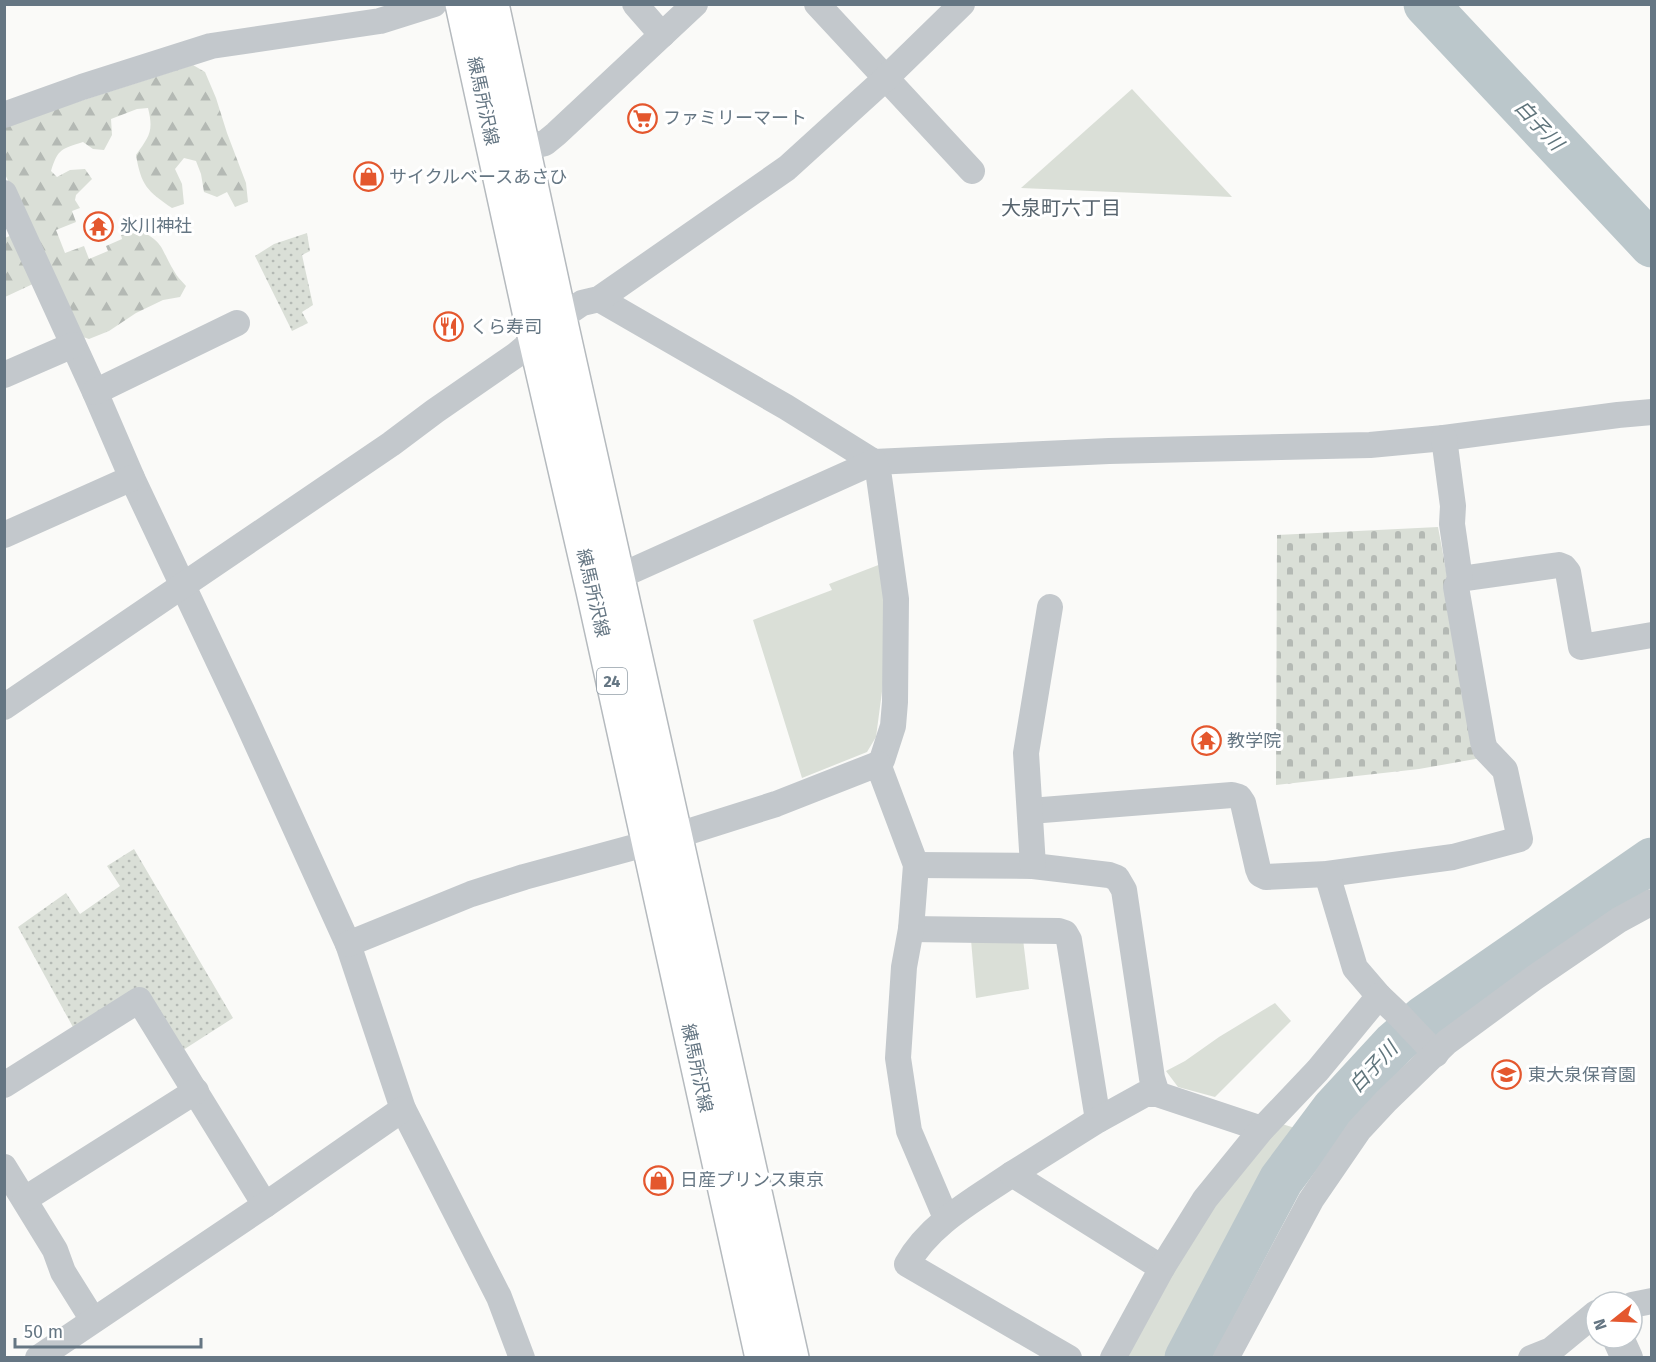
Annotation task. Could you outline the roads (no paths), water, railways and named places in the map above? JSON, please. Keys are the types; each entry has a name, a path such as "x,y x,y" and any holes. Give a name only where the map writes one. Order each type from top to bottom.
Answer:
{"main road":[{"name":"練馬所沢線","path":"462,4 592,591 661,839 792,1358"},
{"name":"練馬所沢線","path":"492,4 618,577 661,839 762,1358"}],"street":[{"path":"4,115 82,87 211,46 380,21 434,4"},
{"path":"635,4 662,35"},
{"path":"524,148 544,143 556,134 695,4"},
{"path":"817,4 972,171"},
{"path":"4,707 391,444 516,355 560,318 582,303 599,299 787,168 886,78 962,4"},
{"path":"4,194 132,478 243,713 348,944 403,1109 499,1297 522,1358"},
{"path":"348,944 471,894 776,804 878,764 882,760 893,726 896,599 879,477 874,462 786,407 599,299"},
{"path":"95,392 237,323"},
{"path":"4,375 73,345"},
{"path":"618,577 874,462 1109,451 1370,445 1652,412"},
{"path":"1030,811 1239,796 1243,803 1260,874 1266,877 1327,874 1453,857 1520,840 1505,771 1485,750 1456,587 1460,579 1444,438"},
{"path":"4,535 132,478"},
{"path":"1460,579 1559,565 1568,572 1581,646 1652,635"},
{"path":"1033,866 1026,753 1050,607"},
{"path":"878,764 916,865 911,929 904,967 898,1058 909,1131 946,1218"},
{"path":"916,865 1033,866 1109,875 1117,878 1124,890 1152,1078 1157,1094"},
{"path":"1327,874 1355,968 1379,996 1431,1048"},
{"path":"1227,1358 1306,1209 1359,1130 1431,1048 1447,1042 1534,978 1619,920 1652,902"},
{"path":"911,929 1059,931 1065,933 1069,940 1098,1120"},
{"path":"1113,1358 1162,1268 1205,1199 1262,1129 1318,1070 1379,996"},
{"path":"4,1085 139,1000 265,1205"},
{"path":"25,1199 196,1091"},
{"path":"1069,1358 906,1264 915,1248 946,1218 1098,1120 1145,1094 1157,1094 1262,1129"},
{"path":"38,1358 403,1109"},
{"path":"4,1167 55,1250 63,1272 93,1320"},
{"path":"1012,1174 1162,1268"},
{"path":"1531,1358 1551,1350 1584,1323"}],"waterway":[{"name":"白子川","path":"1426,4 1652,245"},
{"name":"白子川","path":"1187,1358 1281,1180 1334,1109 1394,1044 1424,1018 1652,860"}],"place":[{"name":"ファミリーマート","path":"642,118"},
{"name":"サイクルベースあさひ","path":"368,177"},
{"name":"氷川神社","path":"99,226"},
{"name":"くら寿司","path":"449,327"},
{"name":"教学院","path":"1206,741"},
{"name":"東大泉保育園","path":"1507,1075"},
{"name":"日産プリンス東京","path":"659,1180"}],"district":[{"name":"大泉町六丁目","path":"1061,208"}]}
